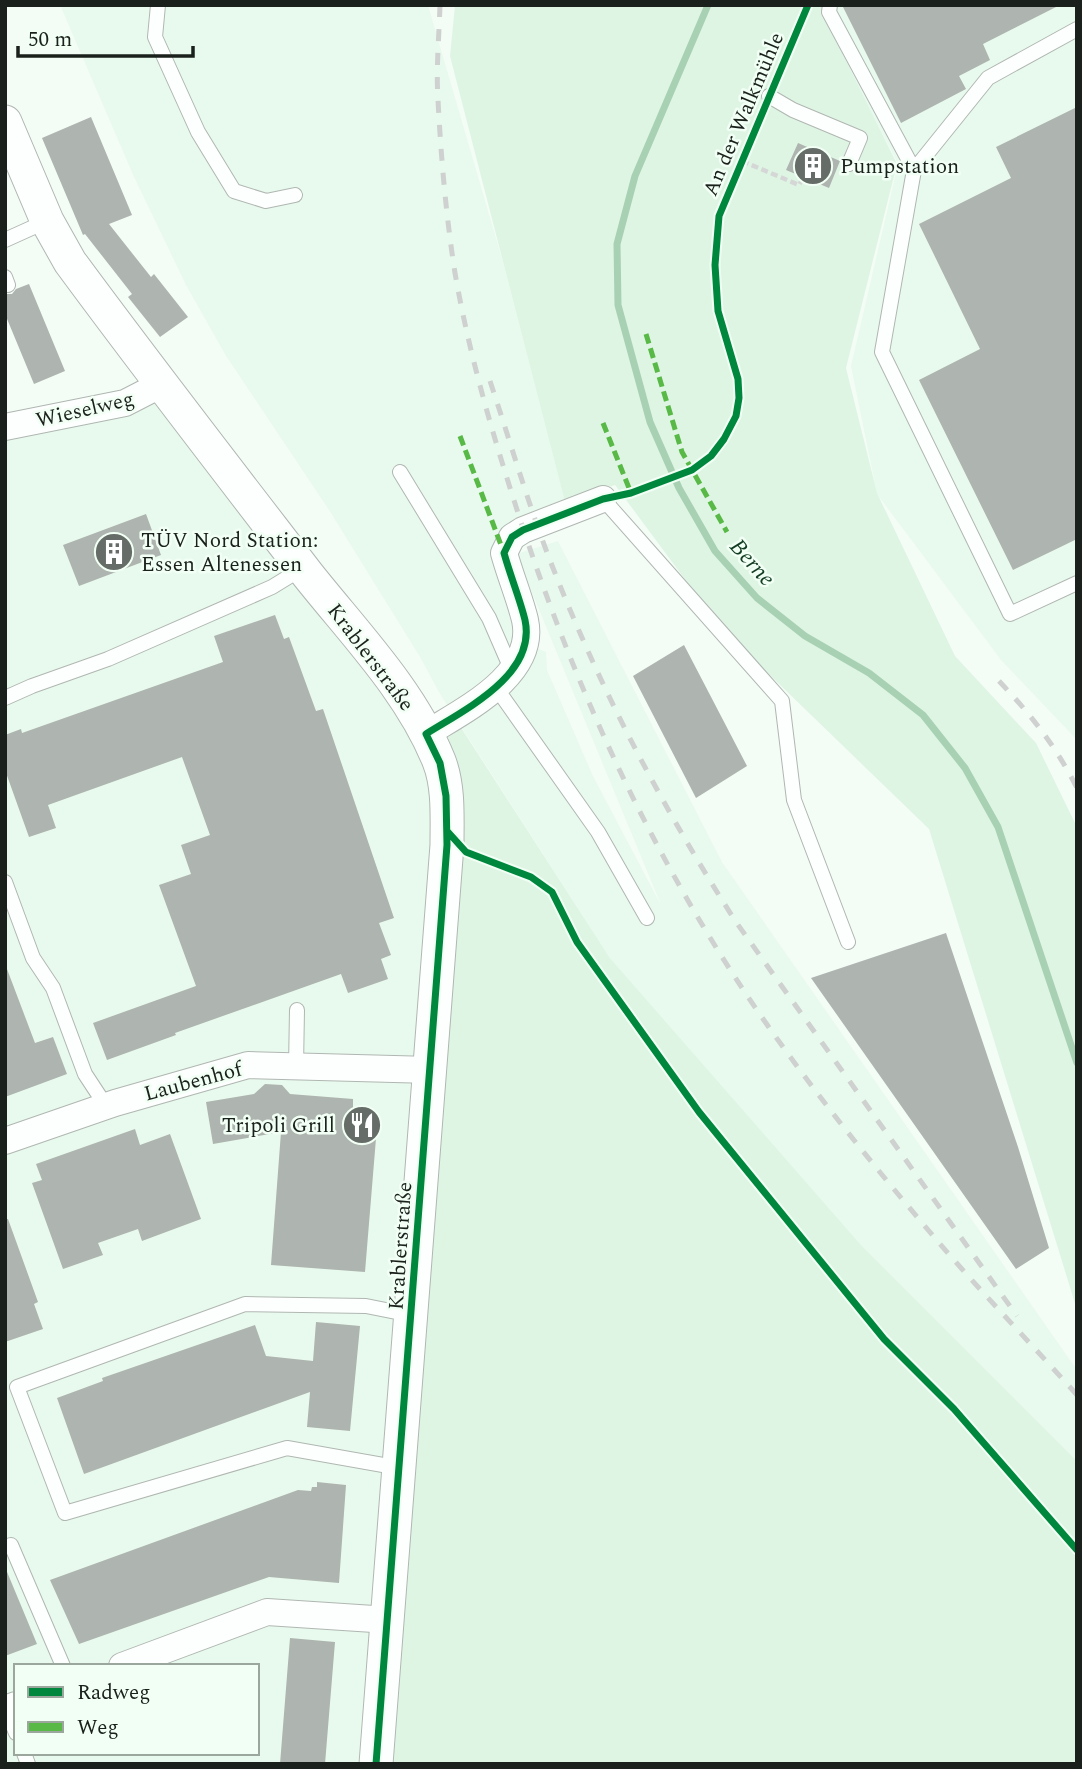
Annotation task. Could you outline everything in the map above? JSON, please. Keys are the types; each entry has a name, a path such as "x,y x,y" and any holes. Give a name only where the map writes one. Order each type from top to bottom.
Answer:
{"street":[{"name":"Krablerstraße","path":"5,122 47,221 70,262 303,568 377,660 406,700 440,763 446,796 447,831 431,1070 376,1764"},
{"name":"Wieselweg","path":"5,427 125,403 162,384"},
{"path":"426,734 504,680 526,644 526,621 504,553 512,537 603,499"},
{"name":"Laubenhof","path":"5,1141 106,1106 248,1065 431,1070"},
{"path":"127,1664 267,1612 388,1620"}],"lane":[{"path":"158,5 155,37 198,132 234,191 266,201 295,195"},
{"path":"831,5 830,12 914,170"},
{"path":"1077,29 988,78 914,170 882,352 1010,614 1077,583"},
{"path":"769,96 793,110 860,138 849,164"},
{"path":"5,240 47,221"},
{"path":"400,472 489,618 504,680 598,832 647,918"},
{"path":"603,499 782,701 794,800 848,942"},
{"path":"5,698 120,653 272,587 303,568"},
{"path":"5,881 33,958 53,988 85,1074 106,1106"},
{"path":"296,1067 297,1010"},
{"path":"400,1468 287,1448 65,1513 17,1387 245,1304 366,1306 412,1315"},
{"path":"5,1547 11,1545 62,1664"},
{"path":"6,1709 14,1728"}],"path":[{"path":"742,161 799,185 803,178"},
{"path":"447,831 466,852 531,877 552,892 577,942 699,1112 884,1339 954,1409 1077,1550"}],"shaded area":[{"path":"60,5 428,5 503,262 565,502 509,529 532,646 546,652 547,670 593,776 661,905 516,554 558,541 722,862 1077,1370 1077,1461 861,1245 610,958 440,694 329,510 226,356 186,285 134,177"},
{"path":"455,5 825,5 822,12 897,164 846,368 877,493 955,656 1036,743 1077,827 1077,1310 929,829 721,628 615,485 565,502 450,56"},
{"path":"823,5 1077,5 1077,740 1001,660 877,494 851,366 898,164 820,13"},
{"path":"163,391 436,764 370,1764 5,1764 5,434"},
{"path":"458,723 610,958 861,1245 1077,1461 1077,1764 388,1764 437,737"}],"building":[{"path":"842,5 1060,5 983,44 990,60 959,76 966,89 901,123"},
{"path":"1077,107 1077,539 1013,570 919,380 980,349 919,224 1011,178 996,147"},
{"path":"91,117 132,215 109,224 151,277 154,274 188,317 160,337 128,297 132,294 85,234 83,235 42,138"},
{"name":"Pumpstation","path":"798,143 840,161 829,188 786,170"},
{"path":"29,284 65,371 34,384 5,314 5,294 12,294 16,289"},
{"name":"TÜV Nord Station: Essen Altenessen","path":"146,514 161,555 79,586 63,545"},
{"path":"275,615 284,639 289,637 316,711 323,709 394,918 379,923 391,955 381,959 388,979 348,993 341,974 107,1060 93,1023 196,986 159,885 191,874 181,845 210,835 182,757 48,805 56,828 29,837 5,770 5,735 21,729 22,733 223,662 214,636"},
{"path":"684,645 747,766 696,798 633,676"},
{"path":"946,933 1049,1248 1016,1269 811,978"},
{"path":"5,969 35,1043 53,1037 67,1074 5,1097"},
{"path":"265,1084 282,1085 290,1094 353,1099 353,1111 378,1114 365,1272 271,1265 281,1132 213,1144 206,1102 254,1094"},
{"path":"135,1129 140,1145 170,1134 201,1219 142,1241 138,1229 98,1243 103,1255 63,1269 32,1183 42,1180 36,1164"},
{"path":"5,1219 8,1219 38,1302 34,1304 43,1329 5,1342"},
{"path":"316,1322 360,1326 350,1431 307,1427 310,1392 84,1474 57,1398 103,1381 102,1378 255,1325 266,1356 313,1361"},
{"path":"317,1482 346,1485 339,1583 269,1577 79,1644 50,1580 298,1490 311,1491 312,1487 317,1487"},
{"path":"5,1567 37,1644 5,1656"},
{"path":"290,1638 335,1642 325,1764 280,1764"}],"waterway":[{"name":"Berne","path":"708,5 635,176 617,244 618,305 650,422 679,488 715,551 757,598 805,636 869,673 923,715 965,768 998,827 1077,1063"}],"railway":[{"path":"440,5 437,88 444,186 455,273 473,357 495,440 535,564 561,634 619,770 688,901 787,1052 846,1130 929,1231 1077,1395"},
{"path":"490,381 536,522 572,615 613,705 659,794 736,922 1017,1316"},
{"path":"999,681 1042,732 1077,788"}],"marked path":[{"path":"646,334 682,452 727,532"},
{"path":"603,423 631,493"},
{"path":"460,436 504,553"}],"cycle path":[{"name":"An der Walkmühle","path":"376,1764 447,845 446,796 440,763 426,734 494,689 520,658 526,640 525,620 504,553 512,537 523,530 603,499 631,493 692,470 711,456 724,439 736,416 739,398 738,379 718,311 715,265 719,216 808,5"},
{"path":"447,831 466,852 531,877 552,892 577,942 699,1112 884,1339 954,1409 1077,1550"}],"place":[{"name":"Pumpstation","path":"813,166"},
{"name":"TÜV Nord Station: Essen Altenessen","path":"114,552"},
{"name":"Tripoli Grill","path":"362,1125"}]}
